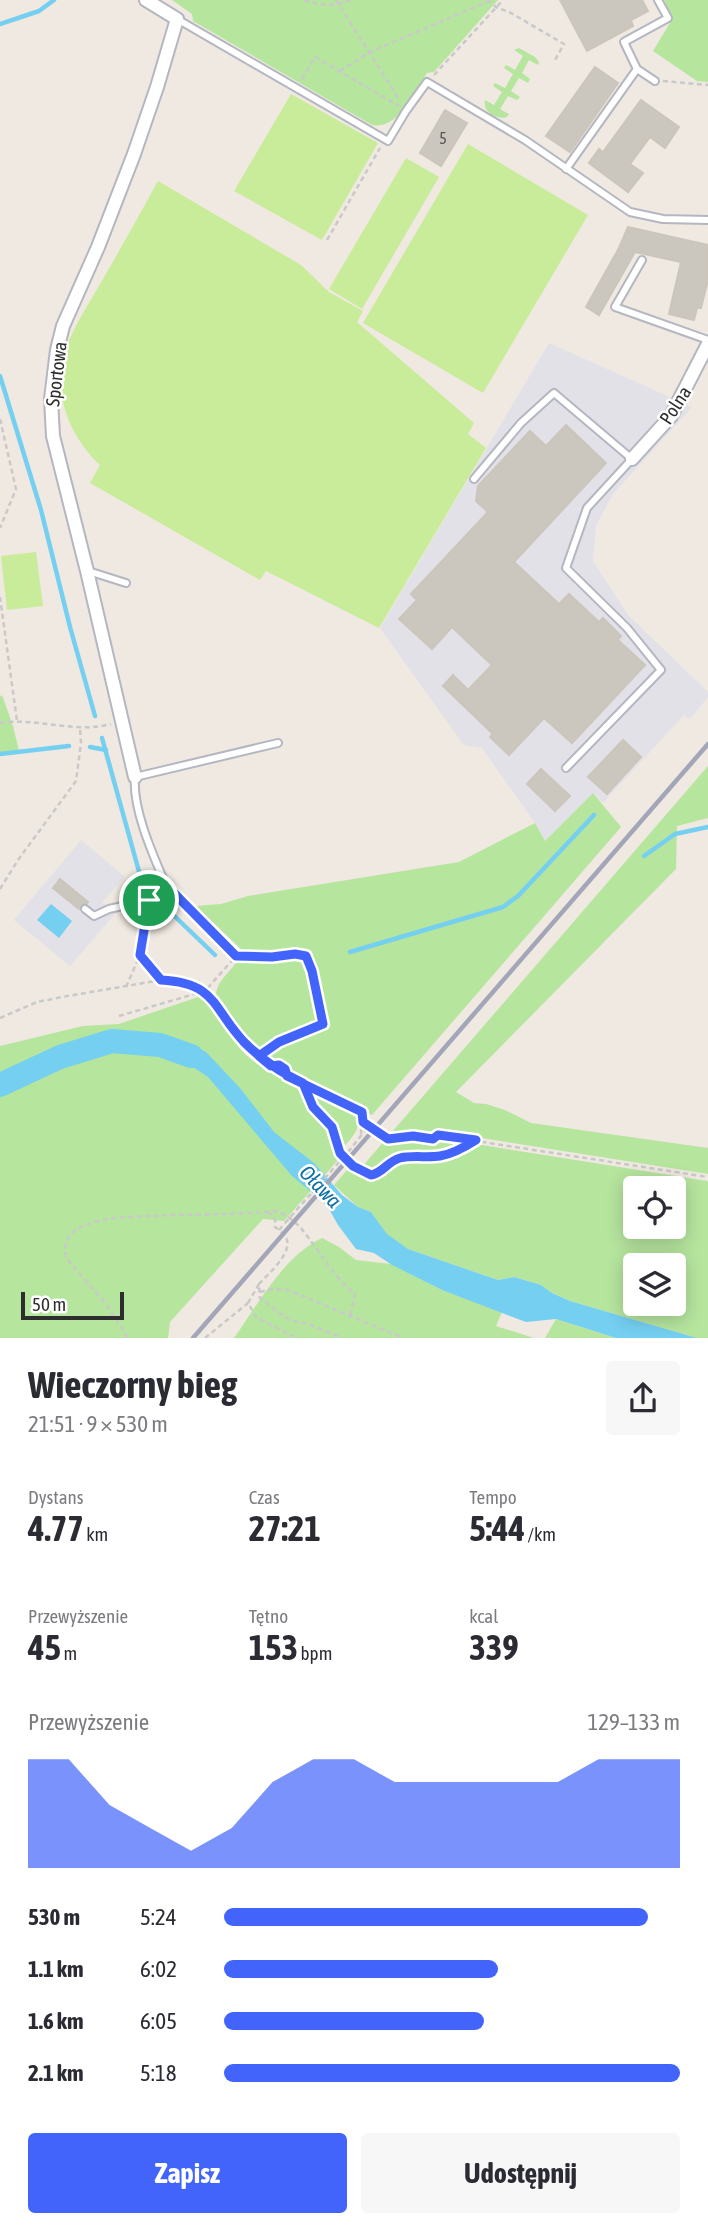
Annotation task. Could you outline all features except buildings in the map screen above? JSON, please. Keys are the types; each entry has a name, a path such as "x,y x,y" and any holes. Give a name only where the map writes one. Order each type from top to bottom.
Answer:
{"street":[{"path":"146,0 177,19"},
{"name":"Sportowa","path":"135,777 53,436 51,399 63,326 134,154 177,19"},
{"name":"Polna","path":"632,459 671,416 708,342"}],"lane":[{"path":"655,81 637,69 624,43 668,18 658,0"},
{"path":"177,19 388,141 428,82 524,141 630,212 663,219 708,220"},
{"path":"566,169 637,69"},
{"path":"642,260 615,307 708,342"},
{"path":"474,479 521,424 554,393 632,459 587,508 566,568 626,628 662,670 566,768"},
{"path":"87,570 126,583"},
{"path":"85,909 94,916 109,909 149,900 164,883 149,846 134,788 135,777 278,743"}],"path":[{"path":"304,0 324,6 350,0"},
{"path":"337,0 406,111"},
{"path":"428,82 503,0"},
{"path":"339,71 370,52 488,1 564,44 555,60"},
{"path":"297,88 314,57 406,111"},
{"path":"655,81 708,85"},
{"path":"327,240 385,139"},
{"path":"0,419 16,489 0,528"},
{"path":"0,597 17,720"},
{"path":"0,723 17,720 80,728 105,726"},
{"path":"0,889 76,781 81,743 80,728"},
{"path":"164,883 236,956 306,956 312,971 323,1024 279,1042 259,1056"},
{"path":"126,987 140,955 149,900"},
{"path":"140,955 161,980"},
{"path":"119,1017 205,991 236,956"},
{"path":"0,1018 37,1002 161,980 179,981 205,991 236,1032 271,1066 362,1112 370,1119"},
{"path":"303,1083 313,1107 332,1127 340,1153 365,1174 380,1174 393,1161 401,1158 440,1156 462,1149 476,1140"},
{"path":"361,1134 362,1112"},
{"path":"363,1122 388,1139 413,1136 429,1140 438,1135"},
{"path":"279,1230 368,1126"},
{"path":"431,1134 708,1177"},
{"path":"126,1338 106,1304 66,1258 66,1240 74,1231 97,1221 135,1216 276,1211 284,1214 309,1236 338,1276 355,1294 350,1316"},
{"path":"205,1338 248,1303 259,1284 285,1255 288,1242 286,1237 275,1227 273,1215 267,1212"},
{"path":"259,1284 260,1298 289,1321 308,1324 342,1338"},
{"path":"260,1292 272,1289 288,1290 403,1338"},
{"path":"248,1303 257,1318 297,1338"}],"shaded area":[{"path":"549,343 692,407 613,494 596,526 593,561 628,615 708,692 708,697 690,719 684,715 603,803 593,793 545,841 482,748 464,745 380,628"},
{"path":"81,840 125,877 102,902 115,914 70,966 14,920"}],"green space":[{"path":"172,0 498,0 434,72 427,73 398,115 390,122 372,125 193,21 192,14"},
{"path":"664,0 708,0 708,82 697,81 653,51 673,18"},
{"path":"519,48 535,57 538,65 529,60 522,73 530,79 528,83 519,78 511,91 520,97 517,100 508,96 500,109 509,114 507,117 495,116 486,108 485,100 494,105 502,92 493,86 495,83 505,88 513,74 504,68 506,65 515,70 523,56 514,50"},
{"path":"291,94 378,143 322,240 234,191"},
{"path":"468,144 588,215 483,393 363,323"},
{"path":"406,158 439,177 362,309 329,289"},
{"path":"158,181 301,265 329,292 363,311 357,322 474,423 468,434 486,448 379,628 266,571 260,580 90,483 100,465 80,441 66,412 62,397 62,365 69,340 78,322"},
{"path":"36,552 43,606 7,610 1,556"},
{"path":"2,695 19,751 0,754 0,697"},
{"path":"708,766 708,818 677,826 676,869 456,1092 474,1103 505,1110 531,1123 708,1148 708,1174 438,1131 432,1131 431,1137 677,1176 623,1176 623,1239 686,1239 686,1178 708,1181 708,1338 697,1338 570,1301 541,1285 514,1277 498,1280 408,1249 387,1235 371,1212 358,1207 334,1185 354,1162 361,1168"},
{"path":"593,793 621,827 372,1115 257,1050 241,1036 216,997 219,984 237,962 242,950 196,906 221,904 248,896 459,862 535,823 545,841"},
{"path":"201,996 237,1045 253,1061 294,1085 352,1111 358,1126 341,1150 344,1153 284,1221 263,1219 170,1322 168,1338 0,1338 0,1046 83,1026 119,1024"},
{"path":"322,1238 356,1260 391,1264 442,1290 502,1312 496,1326 534,1338 234,1338 284,1269 308,1246"},
{"path":"556,1319 616,1338 545,1338"}],"water":[{"path":"51,904 72,921 59,938 37,920"},
{"path":"162,1039 195,1045 207,1053 240,1088 274,1132 314,1163 342,1195 358,1207 371,1212 387,1234 408,1249 498,1280 514,1277 541,1285 570,1301 697,1338 616,1338 556,1319 526,1322 442,1290 374,1253 356,1249 329,1209 292,1176 208,1077 181,1059 158,1052"}],"waterway":[{"path":"0,24 39,11 54,0"},
{"path":"0,376 41,510 95,716"},
{"path":"102,738 143,886"},
{"path":"0,754 69,746"},
{"path":"90,747 106,750"},
{"path":"350,952 503,907 518,896 594,815"},
{"path":"644,856 675,834 708,827"},
{"path":"165,907 215,955"},
{"name":"Oława","path":"0,1085 60,1057 112,1041 160,1045 191,1056"}],"railway":[{"path":"193,1338 708,744"}],"route":[{"path":"149,900 140,955 151,970 161,980 179,981 205,991 245,1043 259,1056 271,1066 279,1072 287,1076 303,1083 308,1097 313,1107 332,1127 340,1153 353,1166 365,1174 380,1174 393,1161 401,1158 440,1156 462,1149 476,1140 438,1135 429,1140 413,1136 388,1139 363,1122 362,1112 347,1104 287,1076 285,1069 279,1065 271,1066 259,1056 279,1042 323,1024 312,971 306,956 236,956 164,883 149,900"}]}
